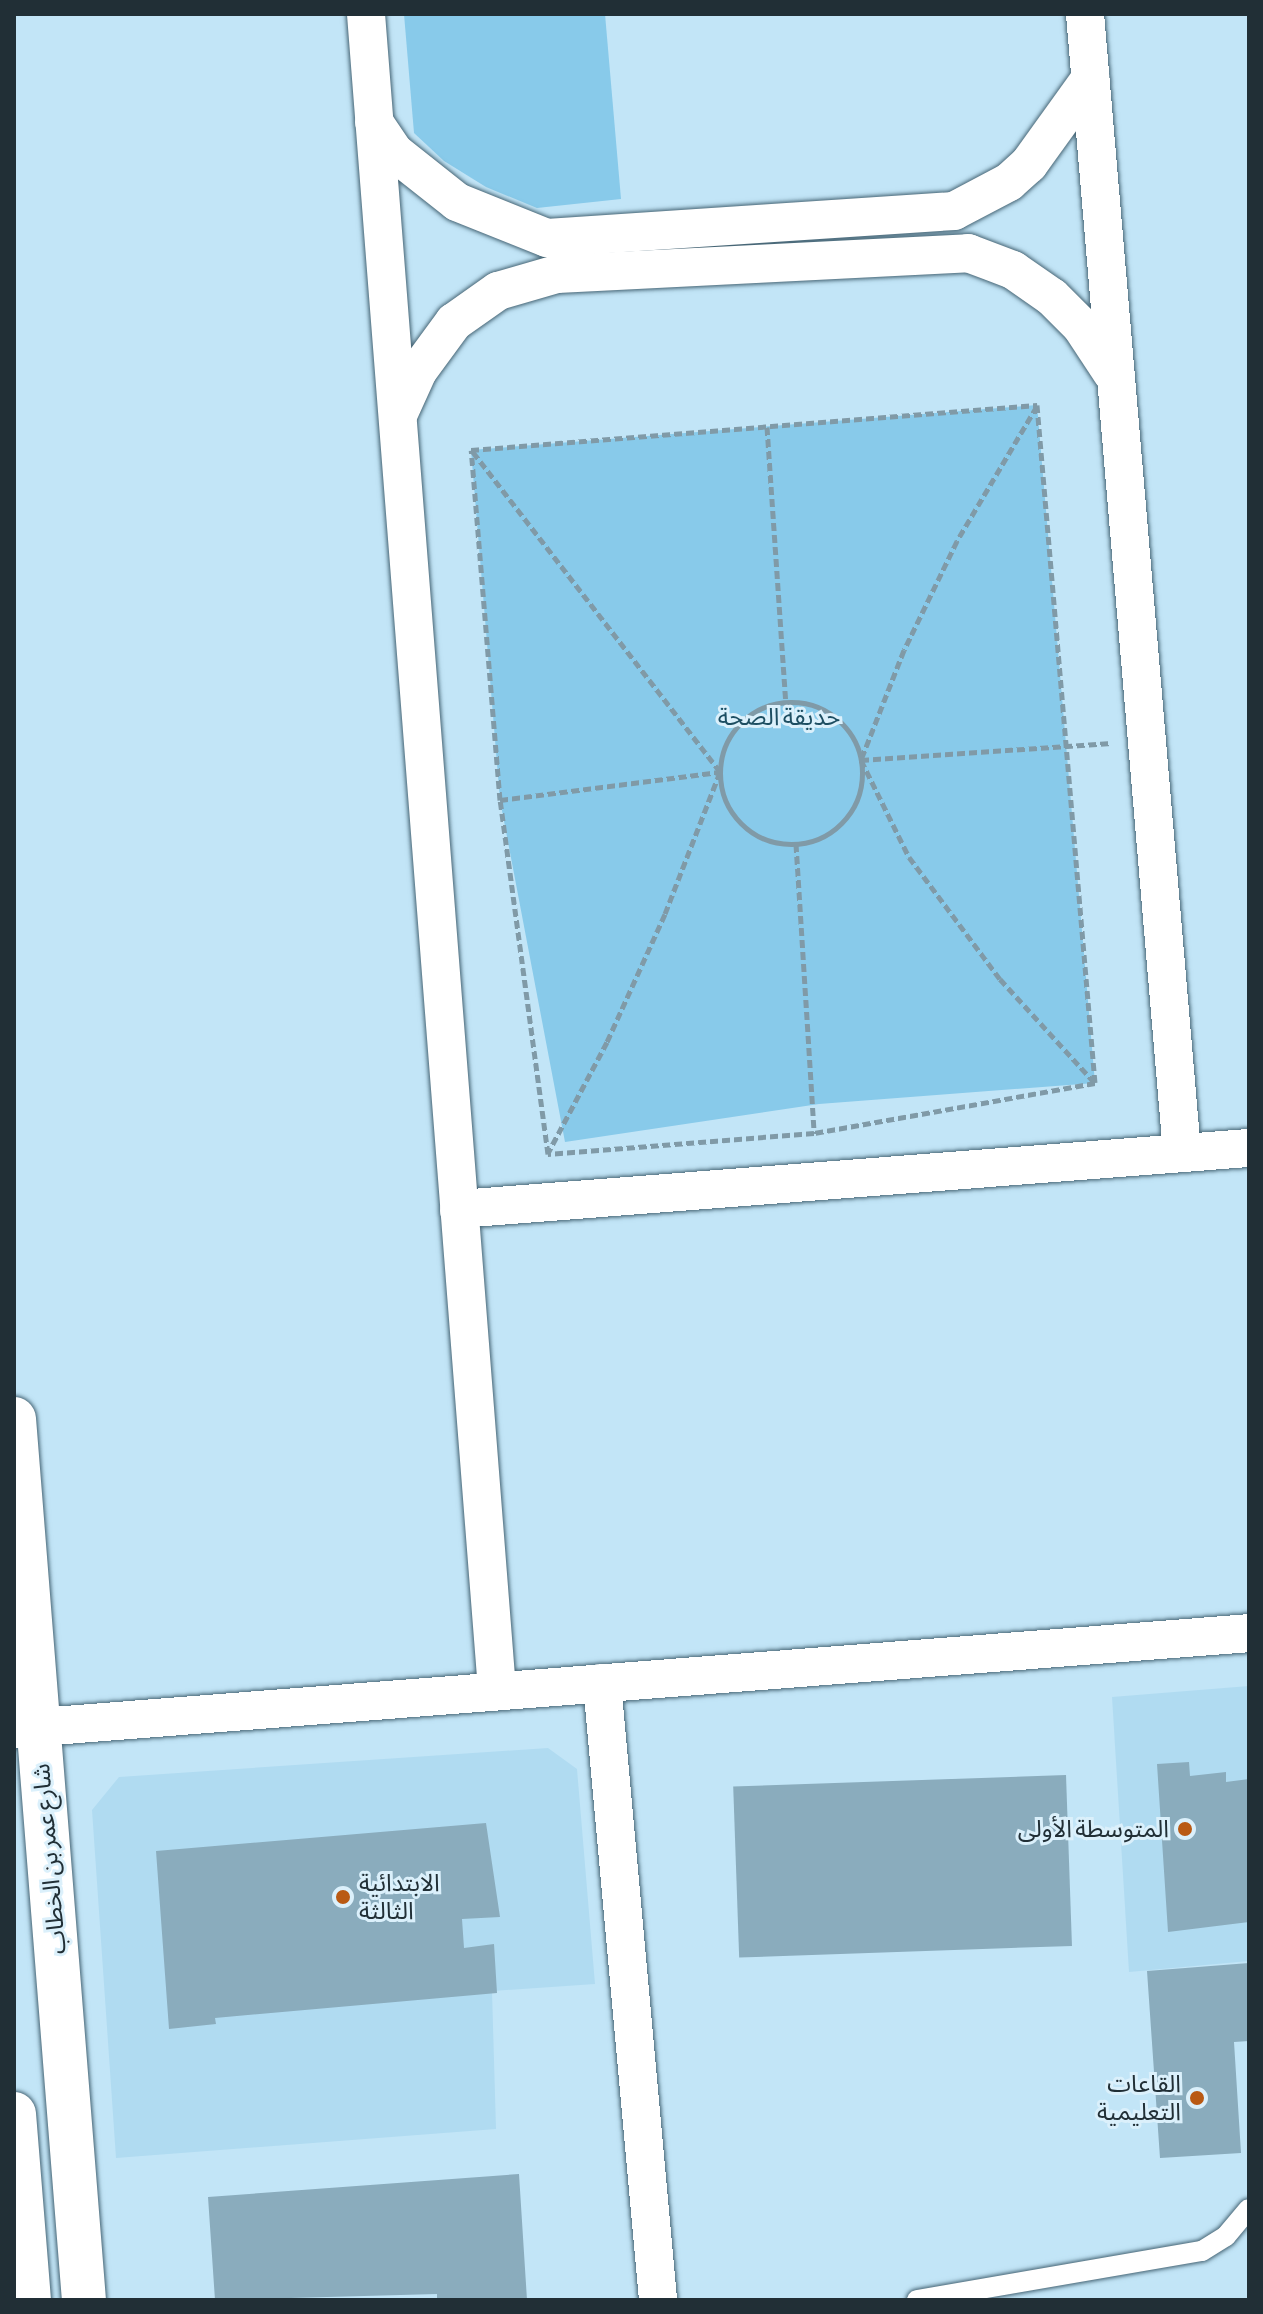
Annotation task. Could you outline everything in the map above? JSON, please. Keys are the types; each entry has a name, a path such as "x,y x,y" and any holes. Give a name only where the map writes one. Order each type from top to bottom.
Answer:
{"street":[{"path":"366,14 497,1691"},
{"path":"1085,14 1182,1153"},
{"path":"374,122 394,152 457,202 547,238 954,211 1009,182 1029,164 1090,79"},
{"path":"397,415 418,371 454,322 498,291 557,274 968,253 1013,270 1052,297 1081,326 1116,378"},
{"path":"459,1209 1249,1148"},
{"name":"شارع عمر بن الخطاب","path":"14,1419 26,1728 84,2300"},
{"path":"26,1728 1249,1633"},
{"path":"602,1683 658,2300"},
{"path":"14,2114 29,2300"}],"lane":[{"path":"917,2300 1202,2251 1226,2236 1249,2209"}],"path":[{"path":"471,450 1037,405"},
{"path":"1037,405 1095,1083"},
{"path":"471,450 720,772 723,795 751,832 772,842 796,844 820,839 854,807 861,760 904,650 957,541 1037,405"},
{"path":"767,427 786,704"},
{"path":"471,450 500,800 548,1154"},
{"path":"548,1154 665,914 720,772 723,750 735,730 751,714 786,704 817,708 837,719 909,857 1000,979 1095,1083"},
{"path":"861,760 1066,745"},
{"path":"500,800 720,772"},
{"path":"796,844 814,1133"},
{"path":"548,1154 814,1133 1095,1083"}],"shaded area":[{"name":"المتوسطة الأولى","path":"1249,1686 1249,1961 1129,1972 1112,1697"},
{"name":"الابتدائية الثالثة","path":"548,1748 577,1769 595,1984 492,1991 496,2129 116,2158 92,1810 119,1777"}],"green space":[{"path":"404,14 605,14 621,199 537,208 486,187 444,161 414,133"},
{"name":"حديقة الصحة","path":"1037,405 1095,1083 819,1104 565,1142 500,800 471,450"}],"building":[{"path":"1189,1762 1190,1776 1226,1772 1226,1782 1249,1779 1249,1922 1168,1932 1157,1764"},
{"path":"1066,1775 1072,1946 739,1958 733,1787"},
{"path":"486,1823 500,1917 462,1919 464,1948 494,1944 497,1993 215,2018 216,2024 169,2029 156,1851"},
{"name":"القاعات التعليمية","path":"1249,1963 1249,2041 1234,2042 1241,2153 1160,2158 1147,1971"},
{"path":"519,2174 527,2300 437,2300 437,2294 215,2300 208,2197"}],"place":[{"name":"المتوسطة الأولى","path":"1185,1829"},
{"name":"الابتدائية الثالثة","path":"343,1897"},
{"name":"القاعات التعليمية","path":"1197,2098"}]}
